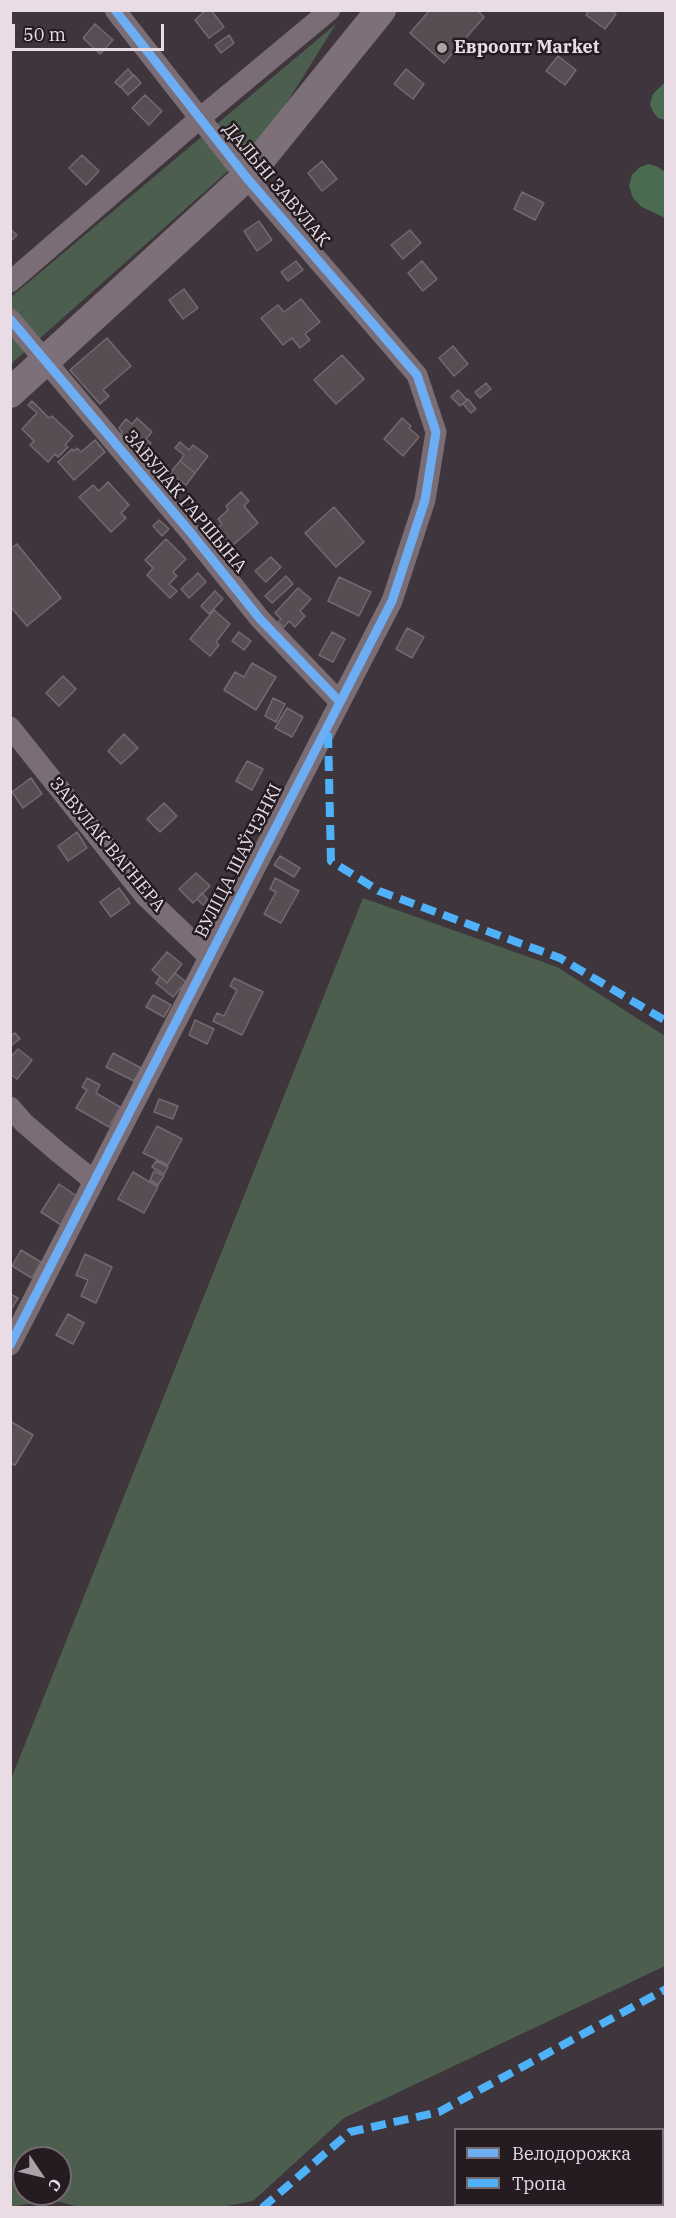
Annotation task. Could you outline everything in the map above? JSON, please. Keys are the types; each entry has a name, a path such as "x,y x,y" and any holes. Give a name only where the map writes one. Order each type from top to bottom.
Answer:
{"main road":[{"path":"10,393 246,177 381,10"}],"street":[{"name":"ДАЛЬНІ ЗАВУЛАК","path":"115,10 246,177 417,375"},
{"path":"10,282 330,10"},
{"name":"ЗАВУЛАК ГАРШЫНА","path":"10,319 191,533 260,619 339,701"},
{"name":"ВУЛІЦА ШАЎЧЭНКІ","path":"10,1345 392,601 425,500 436,432 417,375"},
{"name":"ЗАВУЛАК ВАГНЕРА","path":"10,727 145,896 209,957"},
{"path":"10,1107 24,1123 94,1181"}],"green space":[{"path":"336,24 264,139 11,364 11,297"},
{"path":"665,82 665,120 658,118 650,104 653,94"},
{"path":"649,164 665,172 665,218 642,207 633,198 629,186 632,175 640,167"},
{"path":"363,898 557,967 665,1036 665,1966 344,2118 253,2201 217,2208 83,2208 72,2205 72,2146 12,2146 12,2206 17,2206 11,2207 11,1779"},
{"path":"665,2163 665,2207 629,2207 664,2206"}],"building":[{"path":"206,10 211,10 224,27 209,38 195,20"},
{"name":"Евроопт Market","path":"430,10 477,10 484,17 444,63 410,33"},
{"path":"589,10 611,10 616,14 605,29 586,15"},
{"path":"95,24 113,40 100,54 83,38"},
{"path":"229,35 234,43 221,53 215,45"},
{"path":"558,56 576,70 565,85 546,71"},
{"path":"128,69 133,75 120,87 115,82"},
{"path":"406,69 424,84 413,99 394,84"},
{"path":"134,75 141,83 128,95 121,87"},
{"path":"145,95 162,111 149,125 132,108"},
{"path":"82,155 99,171 86,185 69,168"},
{"path":"322,161 337,179 322,191 308,173"},
{"path":"522,192 544,203 535,220 514,209"},
{"path":"259,221 272,240 257,251 244,231"},
{"path":"10,229 17,235 10,242"},
{"path":"410,230 421,243 403,259 391,245"},
{"path":"296,261 303,270 288,281 281,272"},
{"path":"422,261 437,279 423,291 408,273"},
{"path":"184,289 198,308 183,319 169,300"},
{"path":"301,299 320,322 305,334 310,340 300,348 292,338 283,345 261,318 278,305 284,312"},
{"path":"107,338 131,366 103,390 109,396 100,404 70,370"},
{"path":"453,346 468,364 454,376 439,358"},
{"path":"342,355 364,379 336,404 314,380"},
{"path":"486,383 491,389 480,398 475,392"},
{"path":"458,390 467,400 460,406 451,397"},
{"path":"468,399 476,409 471,413 463,404"},
{"path":"32,401 49,418 52,416 73,436 65,445 68,447 58,457 55,454 48,462 30,445 34,441 22,429 37,413 28,405"},
{"path":"137,418 152,432 146,439 151,443 140,455 119,436 122,432 119,428 126,419 132,424"},
{"path":"402,418 419,437 403,456 384,439"},
{"path":"95,440 105,452 74,480 58,462 72,449 74,451 77,448 81,452"},
{"path":"180,442 189,450 193,445 208,456 195,473 180,461 184,455 175,448"},
{"path":"180,461 195,473 186,485 170,473"},
{"path":"108,482 129,505 121,513 126,518 111,532 79,497 93,485 99,491"},
{"path":"241,492 249,501 244,506 258,523 232,546 216,529 222,524 218,519 228,510 226,506"},
{"path":"334,507 364,542 336,567 305,533"},
{"path":"159,520 169,529 162,536 153,526"},
{"path":"166,539 186,559 173,572 177,576 169,584 177,591 170,598 147,575 153,568 145,560"},
{"path":"17,544 61,598 27,626 10,606 10,549"},
{"path":"271,557 281,567 266,582 255,571"},
{"path":"198,573 206,582 189,598 181,589"},
{"path":"286,576 293,584 272,603 265,596"},
{"path":"339,577 371,592 359,616 328,601"},
{"path":"298,588 311,599 300,611 305,616 295,627 289,621 284,627 278,622 281,619 275,613"},
{"path":"215,591 223,599 209,614 201,606"},
{"path":"214,610 230,624 216,642 219,645 210,656 190,639"},
{"path":"407,628 424,637 412,658 396,649"},
{"path":"239,632 251,641 244,650 232,641"},
{"path":"332,632 345,639 333,662 319,655"},
{"path":"252,663 276,677 256,710 224,690 235,672 244,677"},
{"path":"63,676 76,689 59,706 46,693"},
{"path":"273,698 285,704 276,722 265,716"},
{"path":"287,708 303,717 292,737 275,728"},
{"path":"124,734 138,748 121,764 108,751"},
{"path":"247,761 263,769 252,790 236,781"},
{"path":"31,778 42,794 23,808 12,792"},
{"path":"164,803 177,816 160,832 147,819"},
{"path":"77,832 87,848 68,861 58,846"},
{"path":"280,856 300,868 294,877 274,865"},
{"path":"196,873 210,886 193,903 179,889"},
{"path":"275,878 299,891 281,923 264,914 276,892 270,889"},
{"path":"119,888 130,903 111,917 100,902"},
{"path":"202,893 208,900 203,905 197,899"},
{"path":"167,952 182,964 167,983 152,970"},
{"path":"175,973 186,982 173,997 156,983 160,977 167,983"},
{"path":"234,978 263,992 242,1035 213,1021 217,1013 224,1016 237,990 230,986"},
{"path":"153,995 171,1005 164,1017 146,1007"},
{"path":"195,1020 214,1029 207,1044 189,1035"},
{"path":"15,1033 20,1039 12,1045 10,1036"},
{"path":"18,1049 32,1060 17,1079 10,1074 10,1058"},
{"path":"113,1053 141,1068 134,1081 106,1067"},
{"path":"87,1078 100,1085 96,1093 120,1107 109,1127 76,1108 87,1090 82,1087"},
{"path":"159,1099 178,1106 173,1119 154,1112"},
{"path":"157,1126 182,1139 168,1165 143,1153"},
{"path":"156,1161 168,1167 164,1174 152,1167"},
{"path":"154,1171 164,1176 158,1185 150,1180"},
{"path":"133,1172 158,1187 144,1213 118,1199"},
{"path":"59,1184 77,1196 61,1225 41,1212"},
{"path":"21,1250 41,1262 32,1278 12,1266"},
{"path":"85,1254 112,1267 96,1303 81,1296 88,1280 76,1275"},
{"path":"10,1294 18,1298 10,1311"},
{"path":"68,1314 84,1323 73,1344 56,1335"},
{"path":"10,1421 33,1435 15,1465 10,1463"}],"marked path":[{"path":"328,733 331,861 379,891 560,958 666,1021"},
{"path":"262,2208 350,2132 439,2112 666,1989"}],"cycle path":[{"path":"10,1345 392,601 425,500 436,432 417,375 246,177 115,10"},
{"path":"10,319 191,533 260,619 339,701"}],"place":[{"name":"Евроопт Market","path":"442,48"}]}
